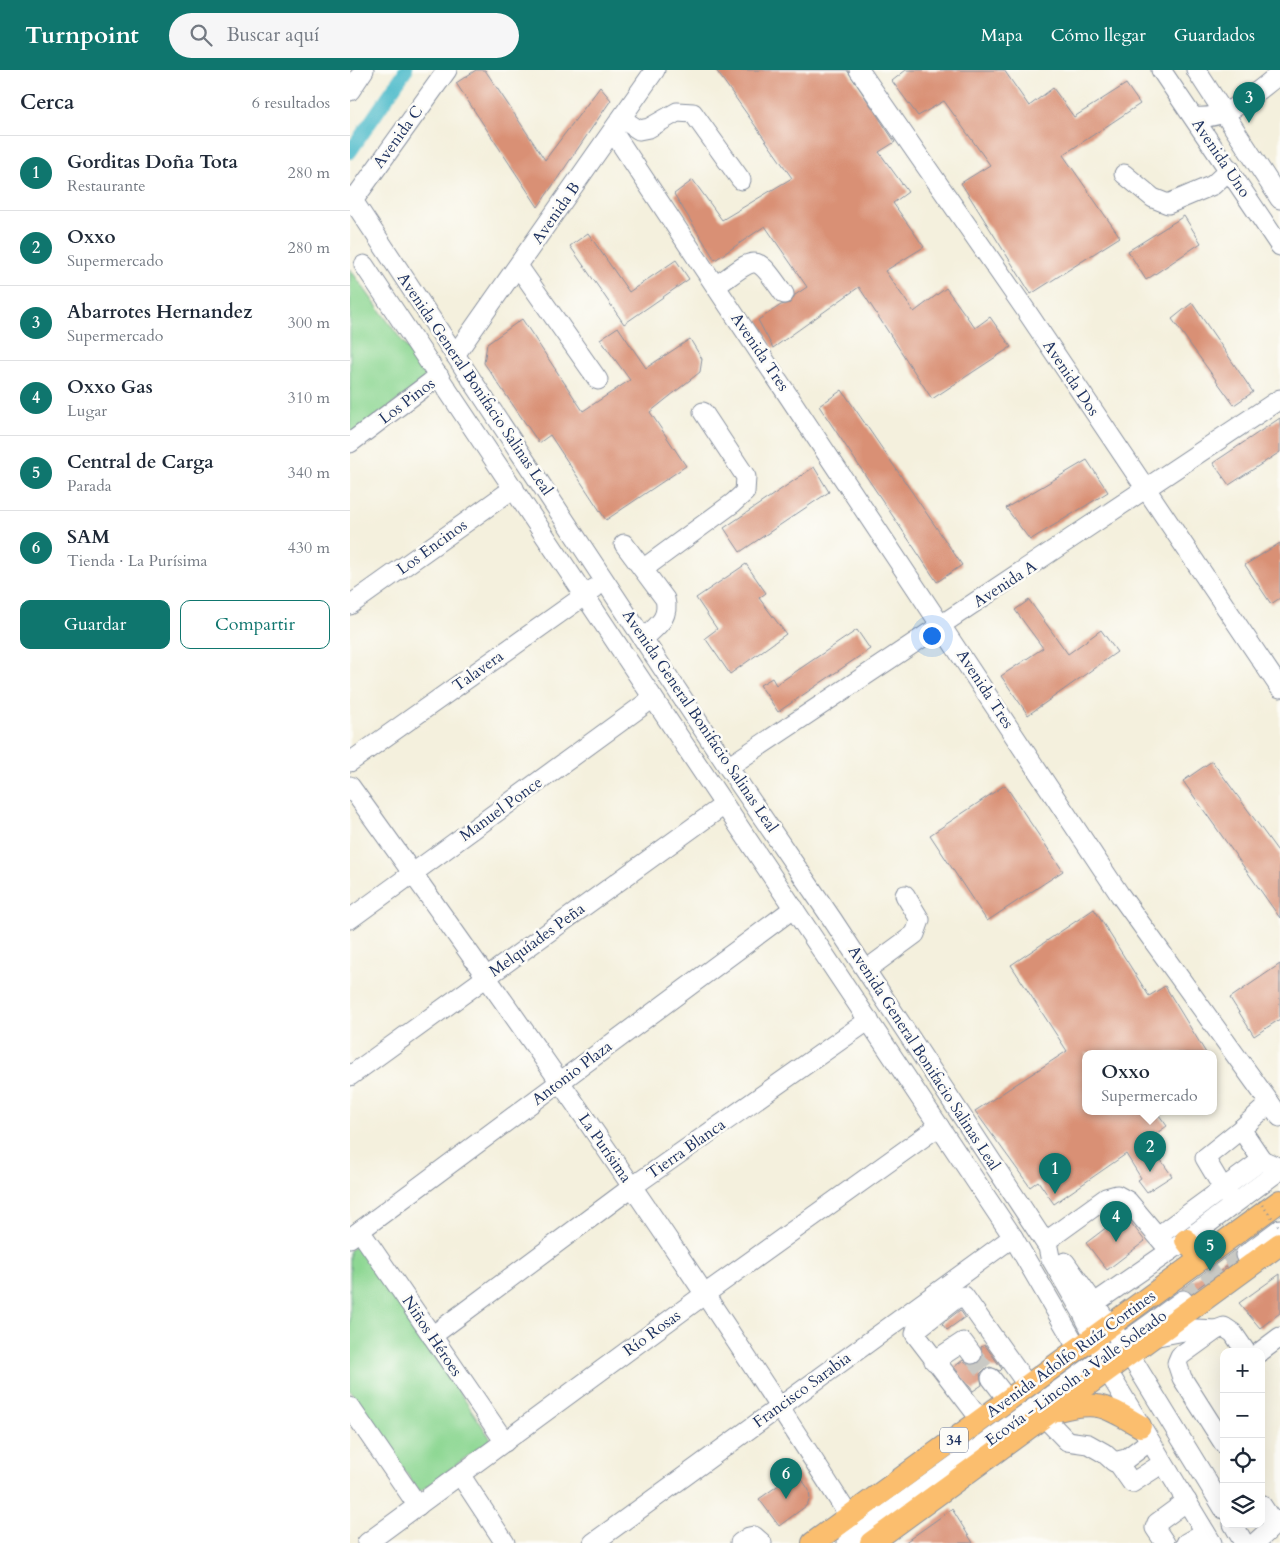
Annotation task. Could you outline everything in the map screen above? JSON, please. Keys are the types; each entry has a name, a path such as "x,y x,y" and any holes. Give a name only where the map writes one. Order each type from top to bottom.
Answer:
{"main road":[{"name":"Avenida Adolfo Ruíz Cortines","path":"871,1543 1048,1414 1107,1346 1200,1259 1270,1201"},
{"name":"Avenida Adolfo Ruíz Cortines","path":"813,1543 1028,1386 1107,1346 1150,1337 1280,1244"},
{"path":"1178,1246 1200,1259"},
{"path":"1048,1414 1080,1405 1095,1404 1110,1409 1145,1434"}],"street":[{"path":"350,91 364,70"},
{"name":"Avenida C","path":"351,200 447,70"},
{"name":"Avenida B","path":"455,355 618,126 655,70"},
{"name":"Avenida Dos","path":"859,70 1026,309 1280,688"},
{"name":"Avenida Uno","path":"1161,70 1230,169 1280,246"},
{"name":"Avenida Uno","path":"1196,70 1280,198"},
{"path":"1194,117 1208,118 1225,114 1280,74"},
{"path":"618,126 639,130 649,128 677,112 693,113 741,180"},
{"path":"1216,150 1215,133 1225,114"},
{"name":"Avenida Tres","path":"618,126 716,286 1120,895 1275,1110"},
{"path":"1124,174 1153,198 1168,204 1213,185 1230,169"},
{"name":"Avenida General Bonifacio Salinas Leal","path":"351,200 866,970 970,1131 1046,1244 1057,1251 1089,1307 1145,1434 1209,1538"},
{"path":"716,286 751,262 758,262 765,268 784,294"},
{"path":"364,265 724,805 870,1020 1013,1237 1107,1346 829,1543"},
{"path":"518,266 598,380"},
{"path":"434,323 434,369"},
{"name":"Los Pinos","path":"350,443 434,369"},
{"name":"Avenida A","path":"728,766 1146,490 1280,399"},
{"path":"643,569 734,503 745,492 746,477 703,412"},
{"name":"Los Encinos","path":"350,605 514,488"},
{"path":"624,544 665,599 667,608 661,622 644,638"},
{"name":"Talavera","path":"350,762 606,580"},
{"name":"Manuel Ponce","path":"350,919 653,698"},
{"name":"La Purísima","path":"350,786 632,1187 780,1406 849,1516"},
{"name":"Melquíades Peña","path":"350,1076 724,805"},
{"path":"866,970 915,934 920,920 905,894"},
{"name":"Antonio Plaza","path":"355,1234 794,908"},
{"path":"812,934 832,919"},
{"name":"Tierra Blanca","path":"432,1336 632,1187 870,1020"},
{"path":"1233,1205 1206,1158 1241,1128 1275,1110"},
{"name":"Río Rosas","path":"367,1543 461,1476 705,1294 939,1126"},
{"path":"1089,1307 1178,1246 1280,1169 1262,1160 1241,1128"},
{"path":"970,1131 973,1177"},
{"path":"1158,1236 1262,1160"},
{"path":"1046,1244 1106,1198 1117,1195 1128,1201 1158,1236 1178,1246"},
{"path":"1280,1213 1241,1249 1280,1229"},
{"name":"Niños Héroes","path":"355,1234 432,1336 505,1442"},
{"name":"Francisco Sarabia","path":"593,1543 1013,1237"},
{"name":"Ecovía - Lincoln a Valle Soleado","path":"847,1543 1107,1346 1179,1294"},
{"path":"981,1420 917,1339 916,1330 961,1296 1028,1386"},
{"path":"1150,1337 1195,1329 1216,1330 1228,1328 1243,1348"},
{"path":"1216,1330 1180,1356 1178,1368 1220,1438"},
{"path":"1265,1348 1280,1337"},
{"path":"934,1361 963,1342 972,1354"},
{"name":"Avenida General Bonifacio Salinas Leal","path":"1107,1346 1220,1503"},
{"path":"991,1378 1008,1400"},
{"path":"350,1407 418,1506"},
{"path":"1048,1414 1067,1441 1088,1444 1104,1453 1114,1462 1118,1463 1132,1483 1163,1463"},
{"path":"1118,1463 1145,1434"},
{"path":"461,1476 505,1543"},
{"path":"1165,1543 1155,1528 1157,1523 1186,1501"},
{"path":"1255,1543 1277,1523 1265,1509"},
{"path":"1235,1528 1244,1543"},
{"path":"740,1543 749,1536 754,1536 762,1543"},
{"path":"1186,1543 1209,1538"}],"path":[{"path":"1270,1201 1280,1229"}],"green space":[{"path":"350,269 428,377 350,437"},
{"path":"359,1243 491,1439 419,1492 350,1390 350,1250"}],"building":[{"path":"476,70 485,70 545,160 600,87 611,100 538,207 456,83"},
{"path":"716,70 847,70 895,142 879,152 908,192 893,203 924,247 885,271 914,312 946,288 975,328 990,317 1011,347 932,399 859,287 773,348 758,320 781,305 790,303 795,295 807,287 765,226 715,260 674,194 693,180 722,220 792,178"},
{"path":"906,70 1004,70 1029,106 1053,88 1074,117 1126,84 1140,104 1063,155 1120,237 1031,294 961,183 990,165 944,101 918,116 892,81"},
{"path":"1184,216 1201,243 1146,280 1128,251"},
{"path":"588,233 629,292 676,260 689,279 624,324 570,246"},
{"path":"1192,303 1253,392 1234,405 1172,319"},
{"path":"522,319 583,411 630,380 600,339 618,327 646,368 690,339 702,359 700,372 650,412 686,466 606,520 550,435 539,443 484,363 487,344"},
{"path":"842,390 962,565 937,582 819,406"},
{"path":"1280,418 1280,452 1229,485 1213,463"},
{"path":"1087,460 1108,492 1030,540 1006,508"},
{"path":"814,467 829,492 740,552 724,528"},
{"path":"1280,543 1280,598 1271,604 1245,565"},
{"path":"746,564 766,593 759,598 786,634 730,674 705,638 717,629 696,598"},
{"path":"1029,600 1068,654 1101,630 1117,652 1028,715 1001,676 1043,648 1015,610"},
{"path":"857,630 870,649 778,712 760,685 772,678 776,685"},
{"path":"1212,761 1280,854 1280,918 1183,781"},
{"path":"1005,785 1063,871 987,921 930,835"},
{"path":"1094,909 1149,996 1165,986 1204,1050 1082,1050 1082,1115 1159,1115 1167,1126 1147,1140 1172,1176 1147,1192 1138,1180 1141,1178 1126,1154 1054,1204 1038,1181 1030,1187 975,1111 1067,1051 1011,965"},
{"path":"1280,964 1280,1019 1254,1036 1230,998"},
{"path":"1124,1214 1145,1241 1107,1270 1086,1243"},
{"path":"1235,1250 1235,1260 1191,1293 1182,1289"},
{"path":"1280,1274 1280,1313 1260,1328 1239,1303"},
{"path":"960,1310 965,1317 947,1330 942,1324"},
{"path":"985,1345 1002,1369 1000,1371 990,1367 985,1369 980,1374 982,1385 973,1391 954,1367 963,1360 968,1364 978,1363 982,1358 981,1347"},
{"path":"797,1472 809,1490 810,1499 806,1506 779,1526 759,1499"},
{"path":"952,1509 973,1543 904,1543"}],"waterway":[{"path":"350,152 406,70"}],"tunnel":[{"path":"1183,1300 1245,1255"},
{"path":"972,1354 991,1378"}],"place":[{"name":"Abarrotes Hernandez","path":"1249,123"},
{"name":"Oxxo","path":"1150,1172"},
{"name":"Gorditas Doña Tota","path":"1055,1194"},
{"name":"Oxxo Gas","path":"1116,1242"},
{"name":"Central de Carga","path":"1210,1271"},
{"name":"SAM","path":"786,1499"}]}
